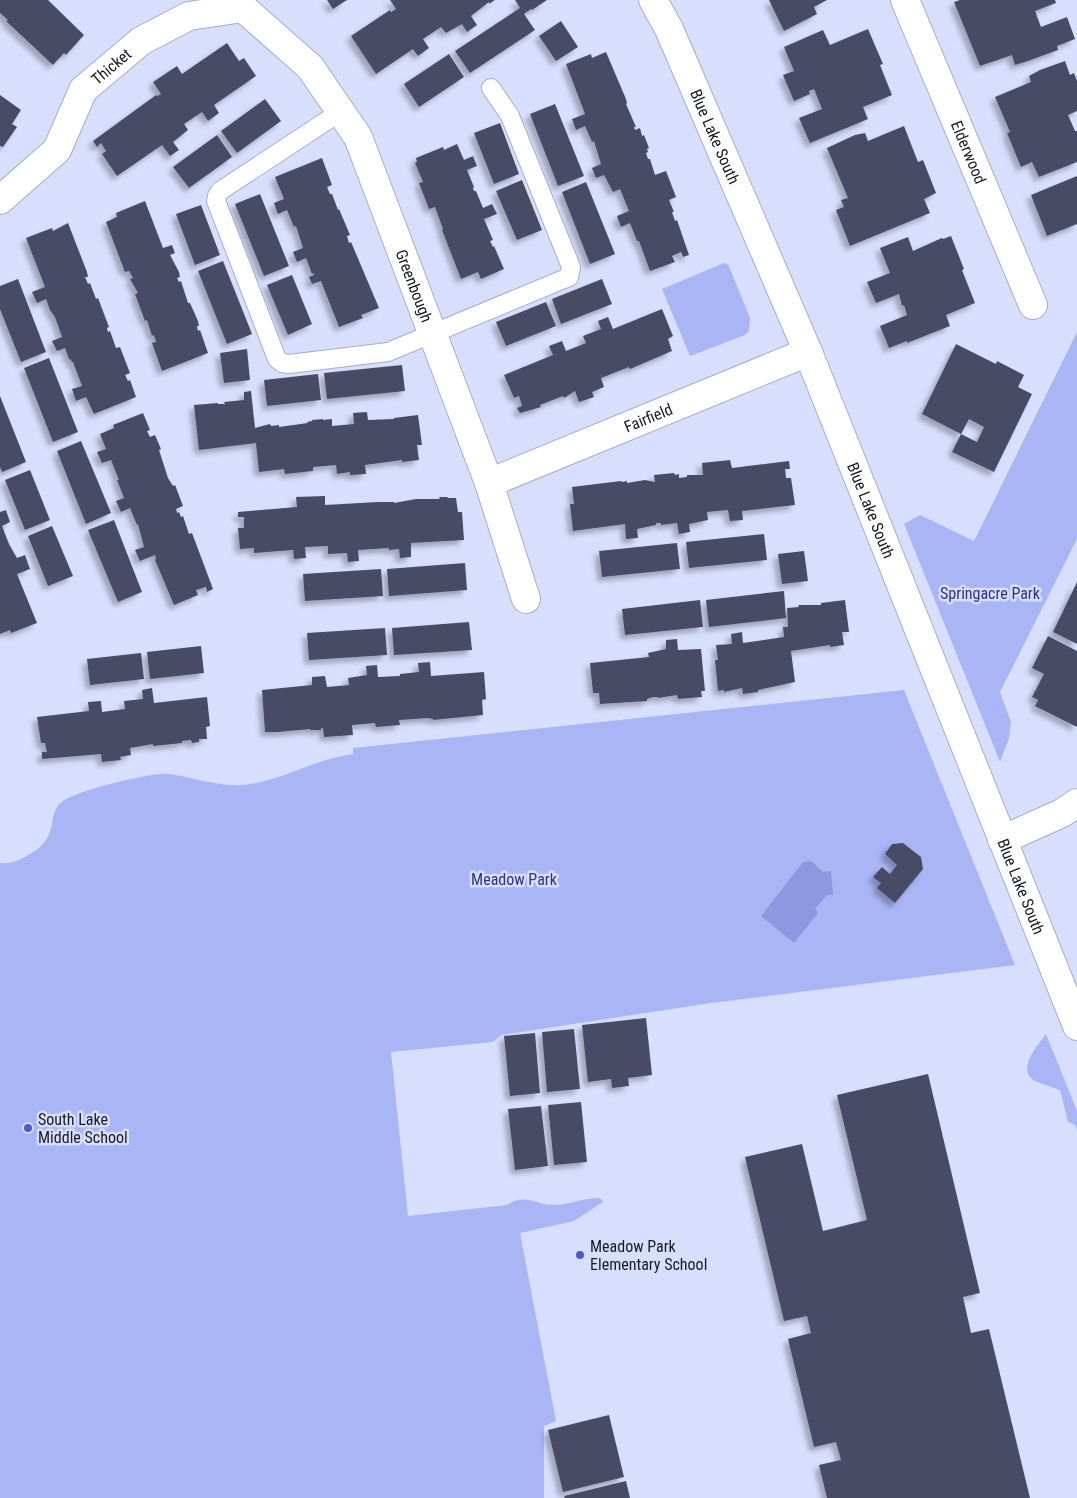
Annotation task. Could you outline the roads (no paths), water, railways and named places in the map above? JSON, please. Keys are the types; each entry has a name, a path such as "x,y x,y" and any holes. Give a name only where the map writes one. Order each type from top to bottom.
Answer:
{"street":[{"name":"Blue Lake South","path":"653,0 669,29 808,352 1077,1026"},
{"name":"Elderwood","path":"905,0 1033,305"},
{"name":"Greenbough","path":"243,8 310,67 358,137 489,483 526,598"},
{"name":"Thicket","path":"0,200 57,150 83,90 140,41 189,16 243,8"},
{"name":"Fairfield","path":"489,483 808,352"},
{"path":"1002,840 1062,814 1077,803"}],"lane":[{"path":"340,112 220,192 217,196 216,202 277,359 282,363 289,364 388,352 568,277 571,267 510,116 491,88"}],"place":[{"name":"South Lake Middle School","path":"28,1128"},
{"name":"Meadow Park Elementary School","path":"580,1255"}],"park label":[{"name":"Springacre Park","path":"990,593"},
{"name":"Meadow Park","path":"514,879"}]}
